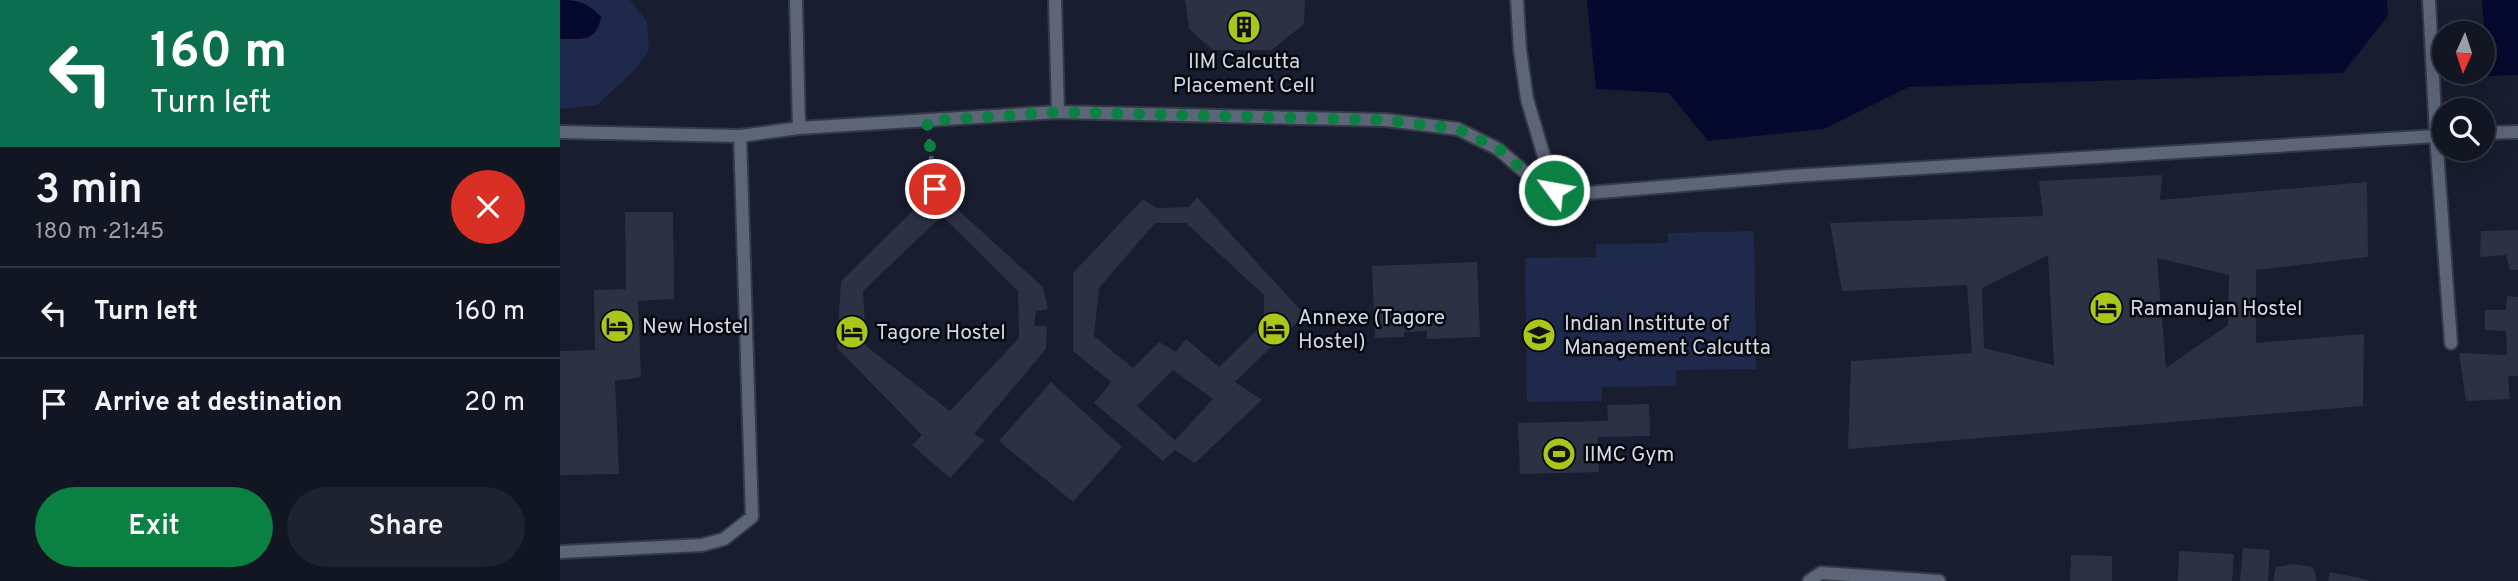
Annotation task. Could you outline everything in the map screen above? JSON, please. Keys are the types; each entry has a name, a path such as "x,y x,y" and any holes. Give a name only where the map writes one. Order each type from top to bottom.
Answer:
{"lane":[{"path":"796,0 799,128"},
{"path":"1055,0 1058,112"},
{"path":"1517,0 1527,99 1554,190"},
{"path":"2430,0 2437,98"},
{"path":"560,132 740,136 799,128 1058,112 1386,120 1458,129 1499,149 1527,174 1554,190 1588,193 1791,176 2432,136"},
{"path":"2495,133 2518,132"},
{"path":"560,552 702,545 724,539 752,517 740,136"},
{"path":"2441,161 2451,343"},
{"path":"1809,581 1821,573 1939,581"}],"path":[{"path":"927,121 935,189"}],"shaded area":[{"path":"560,0 630,0 647,22 649,50 635,70 597,105 560,109"},
{"path":"560,0 583,3 597,12 601,17 599,26 591,36 560,39"},
{"path":"1587,0 2387,0 2388,16 2343,73 1909,87 1824,129 1708,141 1669,93 1596,89"},
{"path":"2482,0 2518,0 2518,75 2496,76 2496,21 2484,21"},
{"path":"1754,231 1756,369 1676,370 1676,386 1602,387 1602,401 1527,402 1525,258 1596,257 1596,244 1668,243 1668,233"}],"building":[{"name":"IIM Calcutta Placement Cell","path":"1185,0 1305,0 1304,24 1272,50 1213,50 1189,29"},
{"name":"Ramanujan Hostel","path":"2162,175 2160,200 2367,182 2368,257 2256,270 2256,343 2364,334 2363,406 1848,449 1851,361 1972,353 1967,285 1842,291 1830,223 2043,216 2039,181","holes":["2048,255 2054,365 1984,348 1982,288","2157,258 2229,275 2228,325 2166,368"]},
{"name":"Tagore Hostel","path":"935,189 1043,287 1048,309 1036,311 1034,326 1047,326 1046,349 974,434 985,440 950,478 912,445 922,435 837,348 841,281","holes":["942,216 1018,291 1019,338 950,411 866,346 863,291"]},
{"name":"Annexe (Tagore Hostel)","path":"1197,197 1305,315 1235,382 1262,400 1195,463 1175,450 1163,461 1094,403 1111,382 1073,351 1073,273 1143,199 1157,208 1189,207","holes":["1155,223 1186,223 1264,295 1264,323 1219,367 1186,339 1176,352 1159,342 1133,368 1094,336 1099,288","1173,370 1213,399 1175,440 1137,406"]},
{"name":"New Hostel","path":"625,212 673,212 674,299 638,301 641,377 615,381 619,474 560,475 560,351 595,350 594,290 626,289"},
{"path":"2518,230 2518,270 2510,270 2506,255 2480,257 2481,231"},
{"path":"1477,262 1480,337 1427,339 1427,331 1404,332 1404,337 1375,338 1372,266"},
{"path":"2507,296 2518,297 2518,376 2508,376 2510,399 2466,401 2459,353 2507,355 2506,331 2485,330 2485,310 2506,310"},
{"path":"1051,382 1122,447 1073,502 999,441"},
{"name":"IIMC Gym","path":"1649,404 1650,436 1598,437 1599,472 1520,474 1518,423 1608,421 1607,405"},
{"path":"2243,548 2270,550 2268,581 2240,581"},
{"path":"2179,551 2234,554 2232,581 2178,581"},
{"path":"2071,555 2112,556 2112,581 2070,581"},
{"path":"2293,564 2313,567 2317,581 2273,581 2276,567"},
{"path":"2330,572 2369,580 2369,581 2328,581"}],"place":[{"name":"IIM Calcutta Placement Cell","path":"1244,27"},
{"name":"Ramanujan Hostel","path":"2106,308"},
{"name":"New Hostel","path":"617,326"},
{"name":"Annexe (Tagore Hostel)","path":"1274,329"},
{"name":"Tagore Hostel","path":"852,332"},
{"name":"Indian Institute of Management Calcutta","path":"1539,335"},
{"name":"IIMC Gym","path":"1559,454"}],"route":[{"path":"935,189 927,121 1058,112 1386,120 1458,129 1499,149 1527,174 1554,190"}]}
